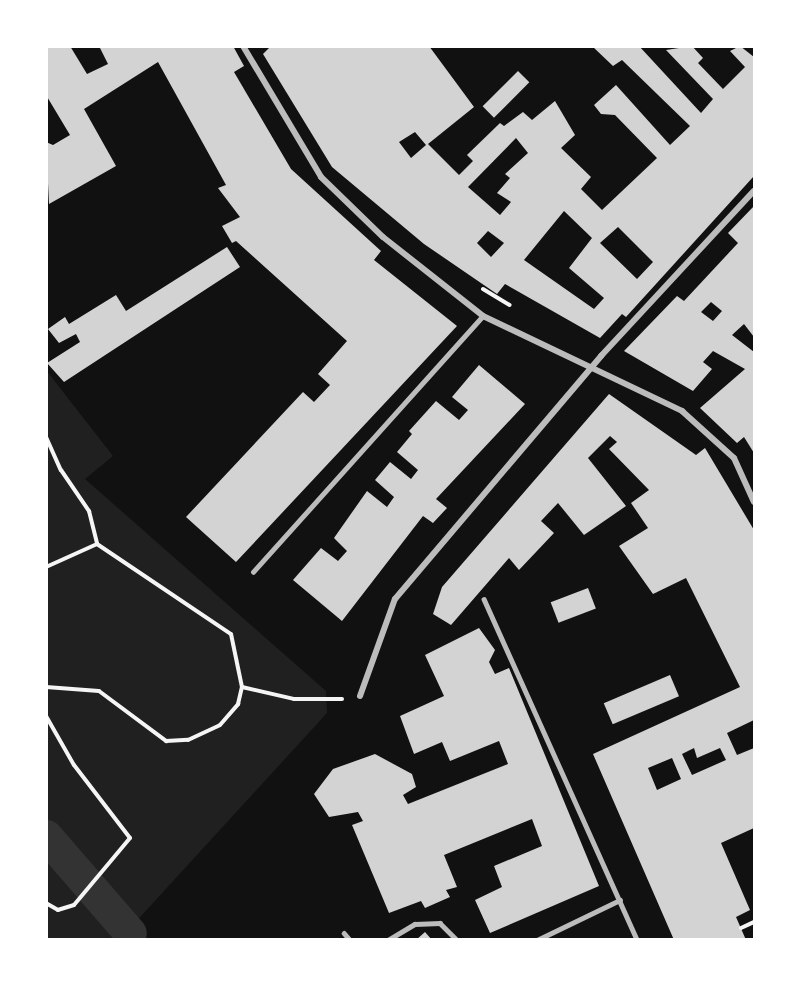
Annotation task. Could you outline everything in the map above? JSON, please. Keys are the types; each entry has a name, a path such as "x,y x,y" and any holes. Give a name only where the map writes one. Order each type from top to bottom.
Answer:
{"street":[{"path":"243,46 321,177 383,237 483,316 594,364 682,411 734,458 754,502"},
{"path":"360,696 395,599 594,364 754,191"}],"lane":[{"path":"253,572 483,316"},
{"path":"484,599 637,939"},
{"path":"537,939 620,900"},
{"path":"388,939 415,924 441,923 457,939"},
{"path":"344,933 350,939"}],"path":[{"path":"478,285 516,308"},
{"path":"46,437 61,470 89,511 97,544 231,634 242,687 238,704 220,725 188,740 166,741 99,691 46,687"},
{"path":"46,567 97,544"},
{"path":"242,687 327,702 360,696"},
{"path":"46,716 74,765 130,838 111,865 74,905 58,910 46,903"},
{"path":"741,928 754,922"}],"shaded area":[{"path":"46,370 113,456 85,479 326,691 327,713 120,939 47,939"}],"building":[{"path":"46,46 70,46 87,74 108,64 99,46 233,46 244,66 234,72 291,169 381,251 374,260 457,326 236,562 186,517 303,392 314,402 330,385 318,374 347,341 236,241 232,243 222,226 240,217 218,188 226,185 158,62 84,109 116,166 49,204 46,142 53,145 70,135 46,95"},
{"path":"271,46 429,46 474,107 428,144 459,175 473,161 467,155 500,123 504,126 523,112 532,120 555,101 575,135 561,148 591,177 581,189 602,210 657,158 615,115 601,114 594,105 616,85 670,145 690,126 622,60 613,66 592,46 639,46 701,113 713,99 666,50 692,46 703,58 698,63 723,89 745,67 730,51 740,46 754,57 754,176 626,317 622,314 600,338 505,284 497,294 424,244 332,167 263,54","holes":["415,132 426,145 411,158 399,142","516,138 528,153 505,174 510,178 497,193 511,202 500,215 468,187","564,211 592,238 569,268 604,298 594,309 524,260","618,227 653,262 637,279 600,243","488,231 504,243 491,257 477,243"]},
{"path":"518,71 529,82 494,118 483,106"},
{"path":"754,206 754,337 744,324 732,335 754,352 754,453 744,437 737,443 700,408 745,369 713,351 703,362 712,369 693,391 624,351 677,296 684,301 738,243 728,233","holes":["711,302 722,311 713,321 701,312"]},
{"path":"227,247 240,267 64,382 47,363 80,342 76,334 59,343 48,329 65,317 69,324 116,295 126,311"},
{"path":"479,365 525,404 436,499 447,508 433,523 423,516 342,621 293,580 321,548 338,561 347,551 334,538 367,491 387,507 394,497 375,480 390,462 411,479 418,470 397,452 412,434 409,431 436,401 459,420 468,410 452,397"},
{"path":"609,394 696,455 705,448 754,530 754,720 727,733 737,755 754,748 754,828 721,843 750,910 736,917 746,940 674,940 593,754 740,687 686,578 653,594 619,546 648,528 631,503 649,490 609,449 617,442 610,436 588,458 626,506 584,535 558,503 541,521 554,533 519,570 509,558 451,625 433,614 442,587","holes":["694,748 697,758 720,748 726,760 692,775 682,754","672,758 681,779 657,790 648,768"]},
{"path":"588,588 596,609 559,623 551,602"},
{"path":"479,628 495,650 489,662 495,674 509,668 599,886 490,933 475,900 502,887 494,866 542,846 532,819 444,855 457,887 446,890 450,897 425,908 421,901 389,913 352,825 363,821 358,812 329,817 314,794 333,769 375,754 412,774 416,787 403,795 408,804 508,764 499,741 450,761 442,742 414,754 400,716 444,696 425,655"},
{"path":"670,675 679,696 613,724 604,703"},
{"path":"425,932 432,940 416,940"}],"waterway":[{"path":"46,836 130,933"}]}
